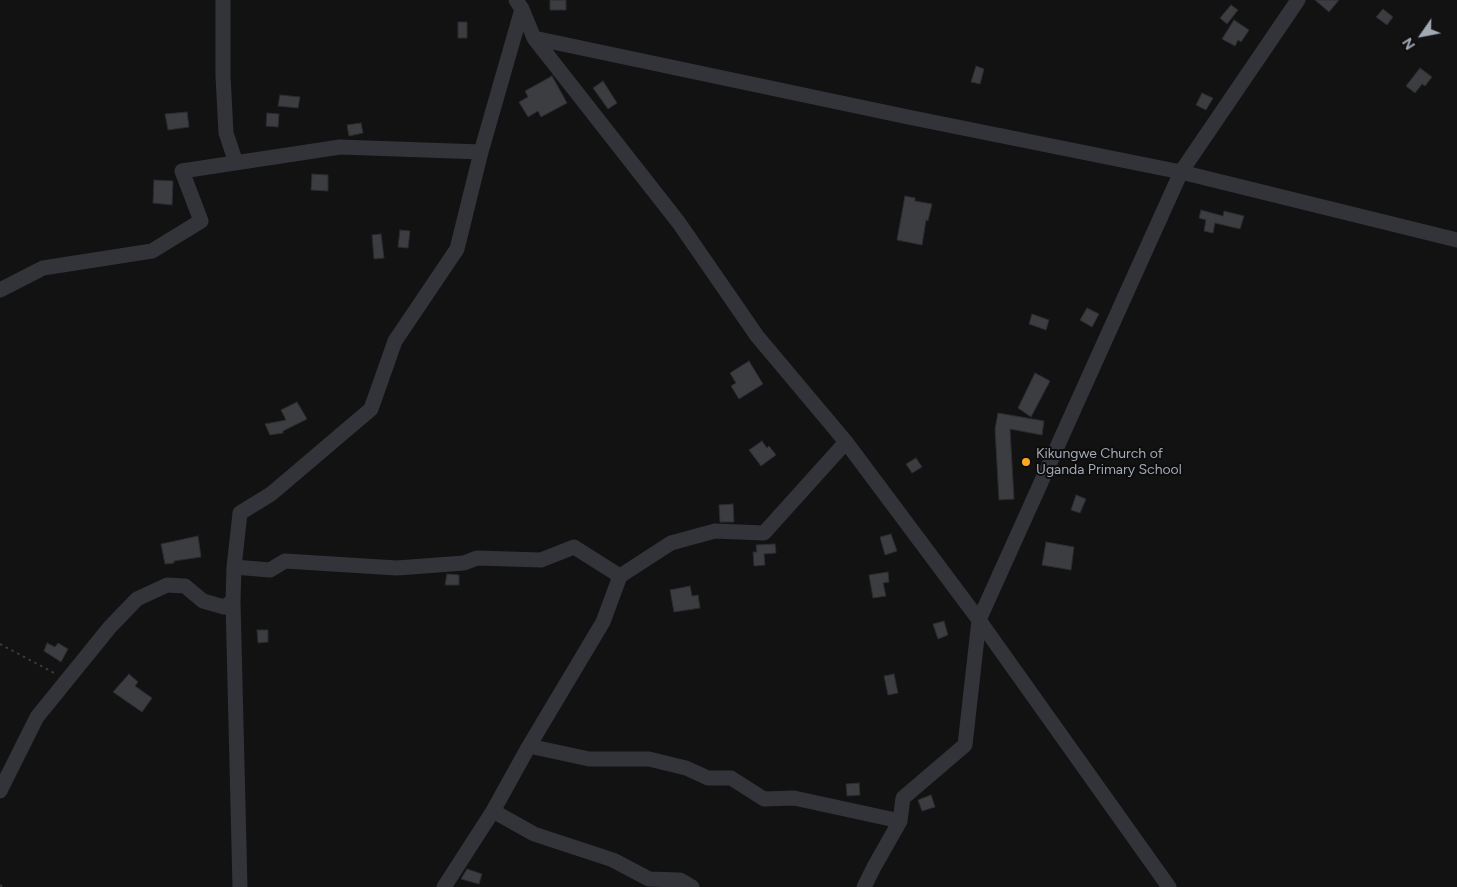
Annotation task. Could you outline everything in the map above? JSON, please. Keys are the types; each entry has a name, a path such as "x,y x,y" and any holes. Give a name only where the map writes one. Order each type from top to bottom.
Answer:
{"street":[{"path":"223,0 223,76 226,133 236,163"},
{"path":"864,887 900,820 902,798 965,745 979,620 1181,172 1298,0"},
{"path":"519,4 534,38 679,223 758,336 846,442 979,620 1169,887"},
{"path":"240,887 233,600 234,567 240,513 271,494 371,409 395,341 457,249 519,4"},
{"path":"534,38 908,117 1181,172 1457,240"},
{"path":"0,290 43,268 152,251 201,221 182,171 340,147 481,152"},
{"path":"444,887 493,811 529,746 603,622 620,576 671,543 715,531 764,533 846,442"},
{"path":"234,567 270,570 285,560 397,568 464,563 476,558 541,560 574,547 620,576"},
{"path":"0,791 37,717 110,627 136,599 167,585 185,586 203,601 224,607 233,600"},
{"path":"529,746 589,759 649,760 686,768 708,778 731,778 764,799 794,798 900,820"},
{"path":"493,811 534,834 613,860 649,879 680,880 692,887"}],"path":[{"path":"0,644 67,680"}],"building":[{"path":"550,0 566,0 566,10 550,10"},
{"path":"1315,0 1339,0 1329,12"},
{"path":"1231,5 1238,10 1227,24 1220,18"},
{"path":"1383,9 1393,17 1387,25 1376,17"},
{"path":"1234,20 1249,30 1241,42 1238,40 1235,46 1222,39"},
{"path":"458,22 467,22 467,38 458,38"},
{"path":"976,66 984,69 980,84 971,82"},
{"path":"1420,68 1432,77 1425,86 1422,84 1415,93 1406,86"},
{"path":"552,76 567,103 541,117 538,111 528,117 519,102 528,97 525,91"},
{"path":"603,81 617,103 608,109 593,88"},
{"path":"1202,93 1213,98 1206,110 1196,105"},
{"path":"280,95 300,97 298,108 278,106"},
{"path":"187,112 189,127 168,130 165,114"},
{"path":"267,113 279,114 278,127 266,126"},
{"path":"361,123 363,133 349,136 347,125"},
{"path":"312,174 328,175 328,191 311,190"},
{"path":"154,180 173,181 172,205 153,203"},
{"path":"905,196 915,198 915,201 932,204 928,221 926,220 922,245 897,240"},
{"path":"1201,210 1223,216 1224,211 1244,216 1240,229 1215,223 1213,233 1204,231 1206,220 1199,218"},
{"path":"400,230 410,231 408,248 398,247"},
{"path":"381,234 384,258 374,259 372,235"},
{"path":"1087,308 1099,314 1092,327 1080,320"},
{"path":"1032,314 1049,320 1046,330 1029,324"},
{"path":"749,361 763,384 739,399 731,386 736,383 730,373"},
{"path":"1035,373 1050,381 1031,417 1018,408"},
{"path":"297,402 307,419 283,431 283,433 270,435 265,424 286,420 281,410"},
{"path":"998,413 1044,421 1042,435 1010,429 1014,499 999,500 995,429"},
{"path":"762,441 776,455 761,466 749,450"},
{"path":"916,458 922,467 912,473 906,464"},
{"path":"1076,495 1086,499 1080,513 1071,510"},
{"path":"733,504 734,522 720,522 719,505"},
{"path":"891,534 897,551 885,555 880,537"},
{"path":"198,536 201,557 165,564 161,544"},
{"path":"1046,542 1074,547 1071,570 1042,565"},
{"path":"775,544 776,553 764,554 765,565 754,566 753,552 757,552 756,545"},
{"path":"888,572 889,582 883,583 886,596 873,598 869,575"},
{"path":"447,574 459,575 459,585 445,585"},
{"path":"690,586 692,596 698,595 700,608 674,612 670,590"},
{"path":"944,621 948,635 938,639 933,624"},
{"path":"257,630 268,630 268,642 258,643"},
{"path":"47,643 55,647 58,643 68,649 61,662 44,651"},
{"path":"129,674 138,682 135,686 152,698 142,712 113,692"},
{"path":"894,674 898,693 888,695 884,676"},
{"path":"859,783 860,795 847,796 846,784"},
{"path":"931,795 935,807 922,811 918,800"},
{"path":"467,869 482,874 479,884 461,879"}],"place":[{"name":"Kikungwe Church of Uganda Primary School","path":"1026,462"}]}
